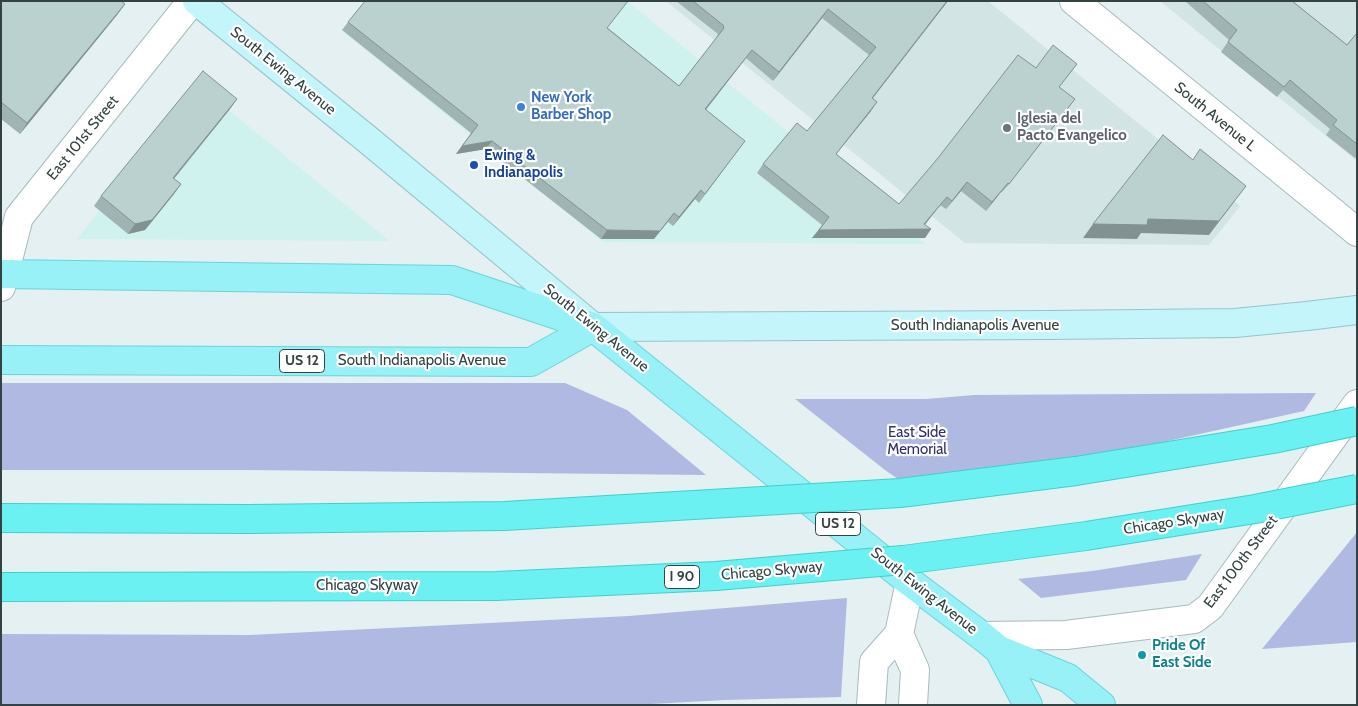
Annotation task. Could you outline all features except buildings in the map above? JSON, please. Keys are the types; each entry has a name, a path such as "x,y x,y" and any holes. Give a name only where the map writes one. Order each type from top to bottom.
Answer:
{"highway":[{"path":"1,518 249,520 504,516 900,493 1086,469 1273,439 1357,421"},
{"name":"Chicago Skyway","path":"1,587 496,586 716,576 903,560 1086,536 1255,509 1357,489"}],"main road":[{"name":"South Ewing Avenue","path":"197,1 367,139 593,327 910,582 990,643 1068,678 1101,705"},
{"name":"South Indianapolis Avenue","path":"2,279 452,280 593,327 1234,322 1357,310"},
{"name":"South Indianapolis Avenue","path":"1,360 531,362 593,327"},
{"name":"South Ewing Avenue","path":"990,643 1028,705"}],"street":[{"name":"East 101st Street","path":"2,279 19,218 192,1"},
{"name":"South Avenue L","path":"1074,1 1357,232"},
{"name":"East 100th Street","path":"990,643 1194,619 1210,607 1357,404"},
{"path":"870,705 874,662 899,634 910,582"},
{"path":"899,634 915,670 912,705"}],"shaded area":[{"path":"372,1 627,1 926,244 603,242 346,34"},
{"path":"666,1 988,1 1240,206 1209,245 965,243"},
{"path":"1160,1 1357,1 1357,161"},
{"path":"199,86 390,241 77,239"}],"green space":[{"path":"1,383 565,383 627,410 706,475 248,470 1,470"},
{"name":"East Side Memorial","path":"1316,393 1304,411 1159,443 1002,469 950,472 931,489 911,488 885,470 795,399 926,399 974,395"},
{"path":"1357,532 1357,642 1262,649 1345,547"},
{"path":"1202,554 1186,580 1041,598 1018,579 1092,571"},
{"path":"847,598 841,697 633,705 1,705 1,634 250,635 629,616"}],"place":[{"name":"New York Barber Shop","path":"521,107"},
{"name":"Iglesia del Pacto Evangelico","path":"1007,128"},
{"name":"Ewing & Indianapolis","path":"474,165"},
{"name":"Pride Of East Side","path":"1142,655"}]}
